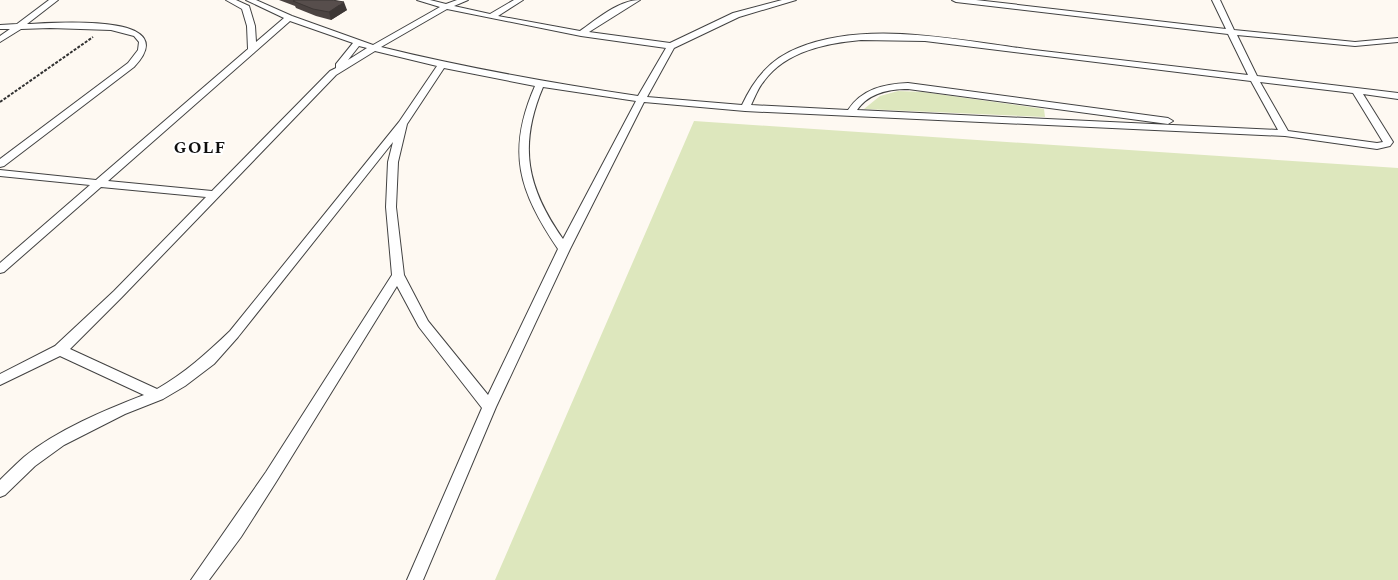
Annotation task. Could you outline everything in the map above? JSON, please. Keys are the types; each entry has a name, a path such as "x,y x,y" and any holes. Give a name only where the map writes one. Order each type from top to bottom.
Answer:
{"street":[{"path":"0,40 54,0"},
{"path":"230,0 251,4 374,48 442,65 540,84 642,99 745,108 1285,133 1378,146 1387,144 1388,142 1356,91"},
{"path":"421,0 491,17 581,34 671,46 736,15 761,7 792,0"},
{"path":"333,73 446,7 464,0"},
{"path":"491,17 519,0"},
{"path":"581,34 604,17 636,0"},
{"path":"956,0 1303,40 1355,44 1398,40"},
{"path":"1216,0 1254,79 1285,133"},
{"path":"251,4 252,48"},
{"path":"0,270 101,183 252,48 289,18"},
{"path":"0,27 108,26 130,31 141,38 142,51 131,65 0,164"},
{"path":"745,108 756,85 776,64 810,47 850,38 881,36 925,39 1398,96"},
{"path":"0,380 60,350 333,73 358,42"},
{"path":"415,580 489,406 564,249 671,46"},
{"path":"0,490 30,460 59,441 120,410 158,395 180,382 209,360 234,334 402,124 442,65"},
{"path":"540,84 533,98 524,128 522,146 523,165 536,208 548,228 564,249"},
{"path":"850,113 856,103 867,94 891,86 908,86 1180,123 1209,129"},
{"path":"402,124 393,162 391,199 398,275 423,324 489,406"},
{"path":"0,173 214,195"},
{"path":"199,580 235,532 271,478 398,275"},
{"path":"60,350 158,395"}],"path":[{"path":"0,102 108,26"}],"green space":[{"path":"898,91 923,92 1044,109 1045,117 864,109 880,96"},
{"path":"694,121 1398,168 1398,580 495,580"}],"building":[{"path":"332,0 344,2 329,12 313,9 293,1"}],"district":[{"name":"GOLF","path":"200,148"}]}
